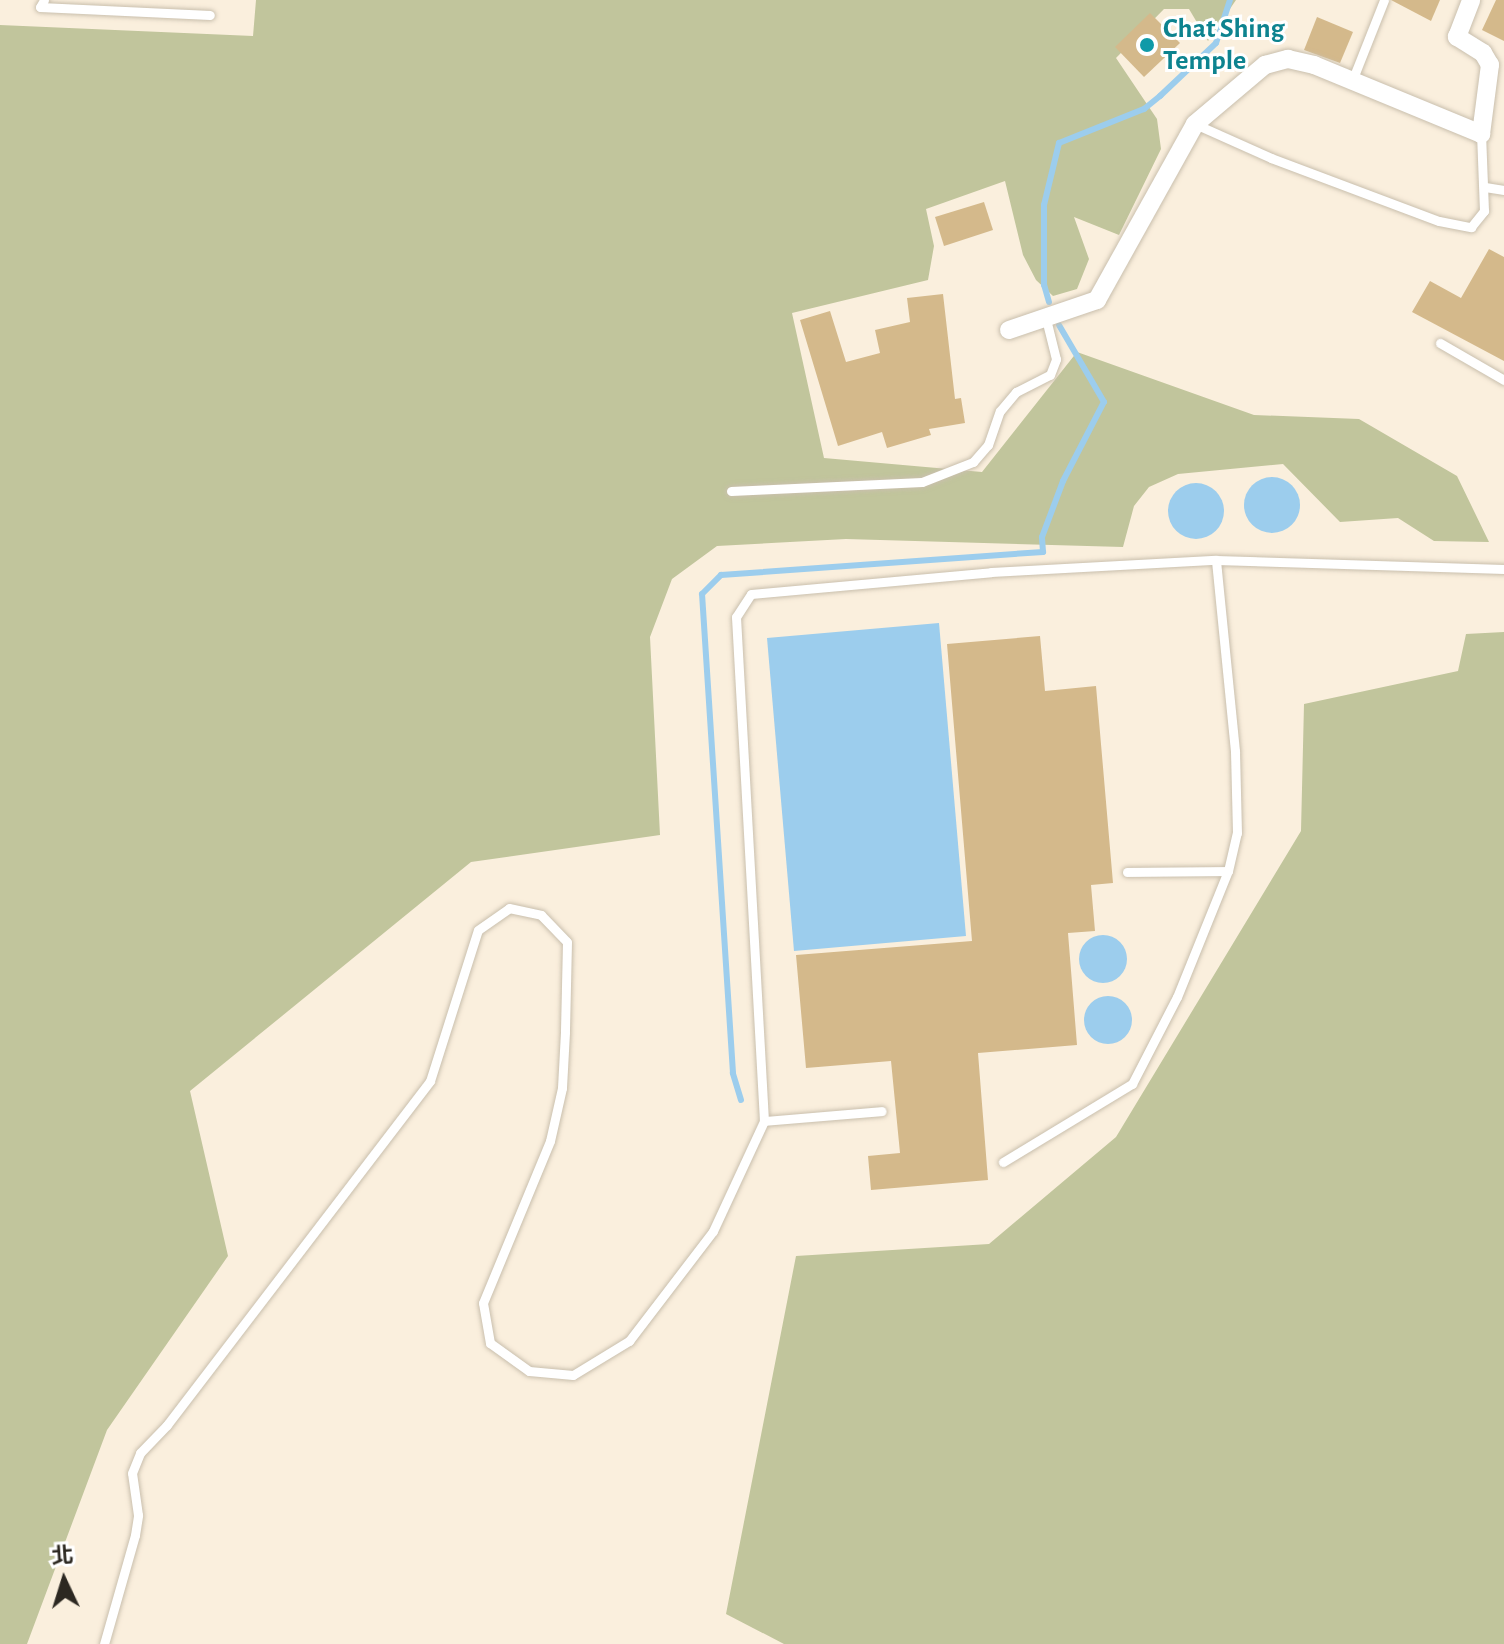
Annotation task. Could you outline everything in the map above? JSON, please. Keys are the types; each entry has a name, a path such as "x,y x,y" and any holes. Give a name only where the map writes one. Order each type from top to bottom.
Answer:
{"street":[{"path":"1009,330 1097,300 1195,124 1265,65 1288,59 1352,81 1481,134 1490,65 1483,53 1457,37 1471,0"}],"lane":[{"path":"44,0 40,7 210,15"},
{"path":"1352,81 1384,0"},
{"path":"1195,124 1271,158 1471,227 1484,211 1481,134"},
{"path":"1485,187 1504,190"},
{"path":"731,491 922,482 973,462 988,445 1000,411 1016,392 1050,375 1056,359 1046,319"},
{"path":"1440,343 1504,380"},
{"path":"1003,1162 1132,1084 1177,997 1228,871 1237,833 1235,751 1216,560"},
{"path":"104,1644 135,1535 138,1515 132,1473 140,1453 176,1413 430,1081 478,930 509,908 541,915 567,942 562,1088 550,1141 483,1303 490,1343 508,1359 529,1371 573,1375 629,1341 713,1231 764,1121 736,617 751,594 991,572 1216,560 1504,569"},
{"path":"1127,872 1228,871"},
{"path":"764,1121 882,1111"}],"green space":[{"path":"256,0 1236,0 1208,41 1189,9 1164,9 1116,58 1157,119 1161,149 1119,235 1074,217 1089,259 1077,289 1053,296 1036,280 1023,255 1005,181 926,209 934,246 928,280 792,313 824,458 982,472 1077,352 1254,415 1359,419 1457,476 1489,542 1434,541 1398,518 1340,522 1283,464 1178,474 1149,487 1134,506 1123,547 846,539 717,546 672,579 650,637 660,835 471,862 190,1091 228,1256 107,1430 27,1644 0,1644 0,25 253,36"},
{"path":"1504,632 1504,1644 784,1644 726,1614 796,1256 989,1244 1116,1137 1301,831 1304,704 1458,671 1466,634"}],"water":[{"path":"1272,477 1291,486 1300,505 1291,524 1272,533 1253,524 1244,505 1253,486"},
{"path":"1196,483 1215,492 1224,511 1215,530 1196,539 1177,530 1168,511 1177,492"},
{"path":"939,623 966,936 794,951 767,638"},
{"path":"1103,935 1120,942 1127,959 1120,976 1103,983 1086,976 1079,959 1086,942"},
{"path":"1108,996 1125,1003 1132,1020 1125,1037 1108,1044 1091,1037 1084,1020 1091,1003"}],"building":[{"path":"1391,0 1440,0 1431,21"},
{"path":"1496,0 1504,0 1504,41 1482,30"},
{"name":"Chat Shing Temple","path":"1150,13 1180,43 1144,77 1115,47"},
{"path":"1317,17 1353,32 1340,63 1304,50"},
{"path":"984,202 993,230 944,246 935,217"},
{"path":"1489,249 1504,257 1504,361 1412,312 1430,281 1461,298"},
{"path":"943,294 955,399 961,398 965,423 929,429 931,435 887,448 882,432 838,446 800,320 830,311 846,362 880,353 875,330 910,322 907,298"},
{"path":"1040,636 1045,691 1096,686 1113,883 1091,885 1095,931 1068,933 1077,1045 978,1053 988,1180 871,1190 868,1156 900,1153 891,1061 806,1068 796,955 972,941 947,644"}],"waterway":[{"path":"1049,302 1044,285 1044,205 1059,143 1144,109 1160,96 1216,43 1230,0"},
{"path":"741,1100 733,1073 702,594 721,575 1043,552 1042,537 1063,481 1104,402 1059,325"}],"place":[{"name":"Chat Shing Temple","path":"1147,45"}]}
